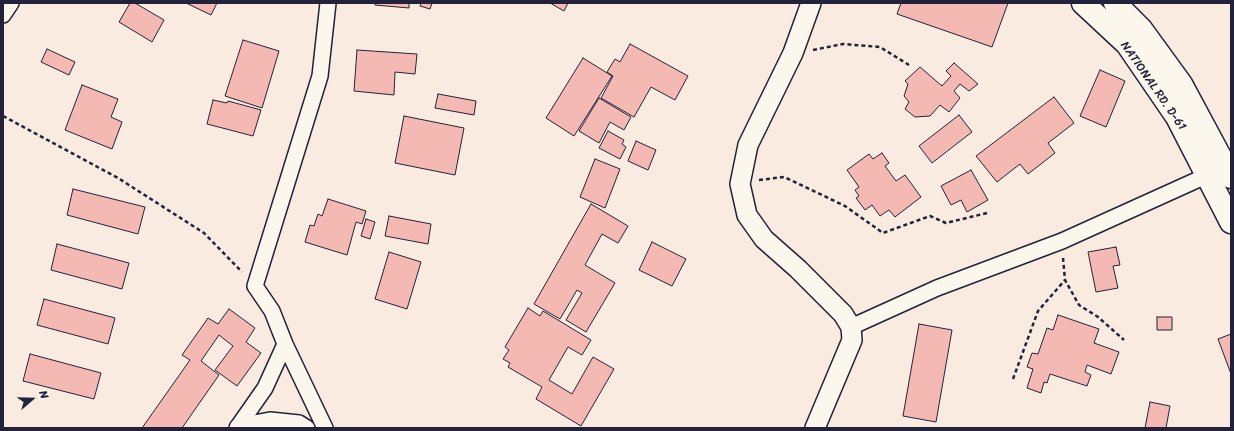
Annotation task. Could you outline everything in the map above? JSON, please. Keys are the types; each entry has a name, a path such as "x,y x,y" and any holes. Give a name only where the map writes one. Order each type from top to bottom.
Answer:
{"highway":[{"name":"NATIONAL RD. D-61","path":"1083,3 1126,44 1177,117 1223,167"},
{"name":"NATIONAL RD. D-61","path":"1115,3 1141,29 1181,84 1223,167 1231,222"}],"street":[{"path":"3,15 11,3"},
{"path":"325,428 285,344 272,311 254,286 320,76 328,3"},
{"path":"810,3 793,54 748,145 740,184 747,215 764,239 798,269 843,314 851,327 852,340 815,428"},
{"path":"851,327 937,288 1062,241 1223,167"},
{"path":"237,427 265,388 285,344"},
{"path":"237,427 270,420 298,423 307,428"}],"path":[{"path":"793,54 843,44 880,48 908,65"},
{"path":"3,116 118,178 204,232 254,286"},
{"path":"740,184 754,180 784,177 845,206 883,234 930,216 946,222 987,213"},
{"path":"1062,241 1065,280 1079,305 1098,317 1124,340"},
{"path":"1013,379 1038,311 1065,280"}],"building":[{"path":"130,3 135,3 164,20 152,42 119,22"},
{"path":"186,3 217,3 211,15"},
{"path":"375,3 409,3 409,8 375,5"},
{"path":"421,3 432,3 430,9 420,6"},
{"path":"550,3 568,3 564,11"},
{"path":"901,3 1008,3 992,47 897,14"},
{"path":"243,40 279,51 262,108 225,96"},
{"path":"630,44 688,76 675,100 651,87 634,117 601,98 613,76 607,72 615,59 620,62"},
{"path":"47,49 75,62 69,75 41,62"},
{"path":"357,50 417,54 415,74 395,72 394,95 354,91"},
{"path":"583,58 612,76 574,136 546,118"},
{"path":"954,63 978,84 969,91 960,84 954,91 960,98 949,112 940,105 930,116 915,117 905,109 909,102 904,96 908,84 905,81 920,67 942,86 951,76 946,71"},
{"path":"1100,70 1125,81 1106,127 1080,116"},
{"path":"82,85 118,99 111,117 122,122 112,149 65,130"},
{"path":"438,94 476,101 474,115 435,108"},
{"path":"1054,97 1074,123 1048,143 1055,153 1028,174 1020,164 997,182 976,156"},
{"path":"599,98 631,117 624,130 610,122 599,143 579,131"},
{"path":"213,100 227,103 228,101 261,110 253,136 207,124"},
{"path":"959,115 972,132 932,163 919,146"},
{"path":"404,116 464,128 455,175 395,163"},
{"path":"608,131 624,140 622,144 626,147 620,159 599,148"},
{"path":"636,141 656,150 648,170 628,161"},
{"path":"882,153 889,163 885,166 896,181 905,175 921,197 895,217 889,210 880,216 872,205 865,210 856,198 859,196 855,190 859,187 847,170 869,154 873,159"},
{"path":"595,159 620,169 605,208 580,197"},
{"path":"971,170 988,200 967,212 961,200 951,205 941,186"},
{"path":"73,189 145,207 138,234 67,215"},
{"path":"328,199 366,211 362,224 356,222 347,255 305,242 310,225 314,226 318,214 322,216"},
{"path":"591,204 628,226 618,243 602,234 585,265 615,283 586,332 566,320 582,293 577,290 560,319 534,304"},
{"path":"389,216 431,224 428,244 385,236"},
{"path":"366,219 375,222 370,239 361,236"},
{"path":"652,242 686,259 672,286 639,270"},
{"path":"57,244 129,263 122,289 51,270"},
{"path":"1116,247 1120,265 1113,266 1118,288 1096,292 1088,252"},
{"path":"389,252 421,262 407,309 375,299"},
{"path":"44,299 115,318 108,344 37,325"},
{"path":"528,308 540,316 543,311 591,340 582,355 568,347 549,380 572,394 593,357 614,369 581,426 536,399 542,387 508,367 510,363 503,359 509,350 505,347"},
{"path":"229,309 255,328 246,342 261,353 237,386 215,370 233,346 219,335 201,361 219,375 182,428 142,428 190,360 182,355 208,318 218,324"},
{"path":"1058,315 1099,329 1094,343 1119,352 1111,374 1087,365 1085,372 1091,375 1087,386 1050,374 1047,383 1044,382 1041,393 1027,388 1033,369 1027,367 1032,353 1038,354 1047,328 1053,330"},
{"path":"1157,317 1172,317 1172,330 1157,330"},
{"path":"919,324 952,330 936,422 903,416"},
{"path":"1231,334 1231,374 1218,339"},
{"path":"30,354 101,373 94,399 23,381"},
{"path":"1150,402 1170,406 1166,428 1145,428"}]}
